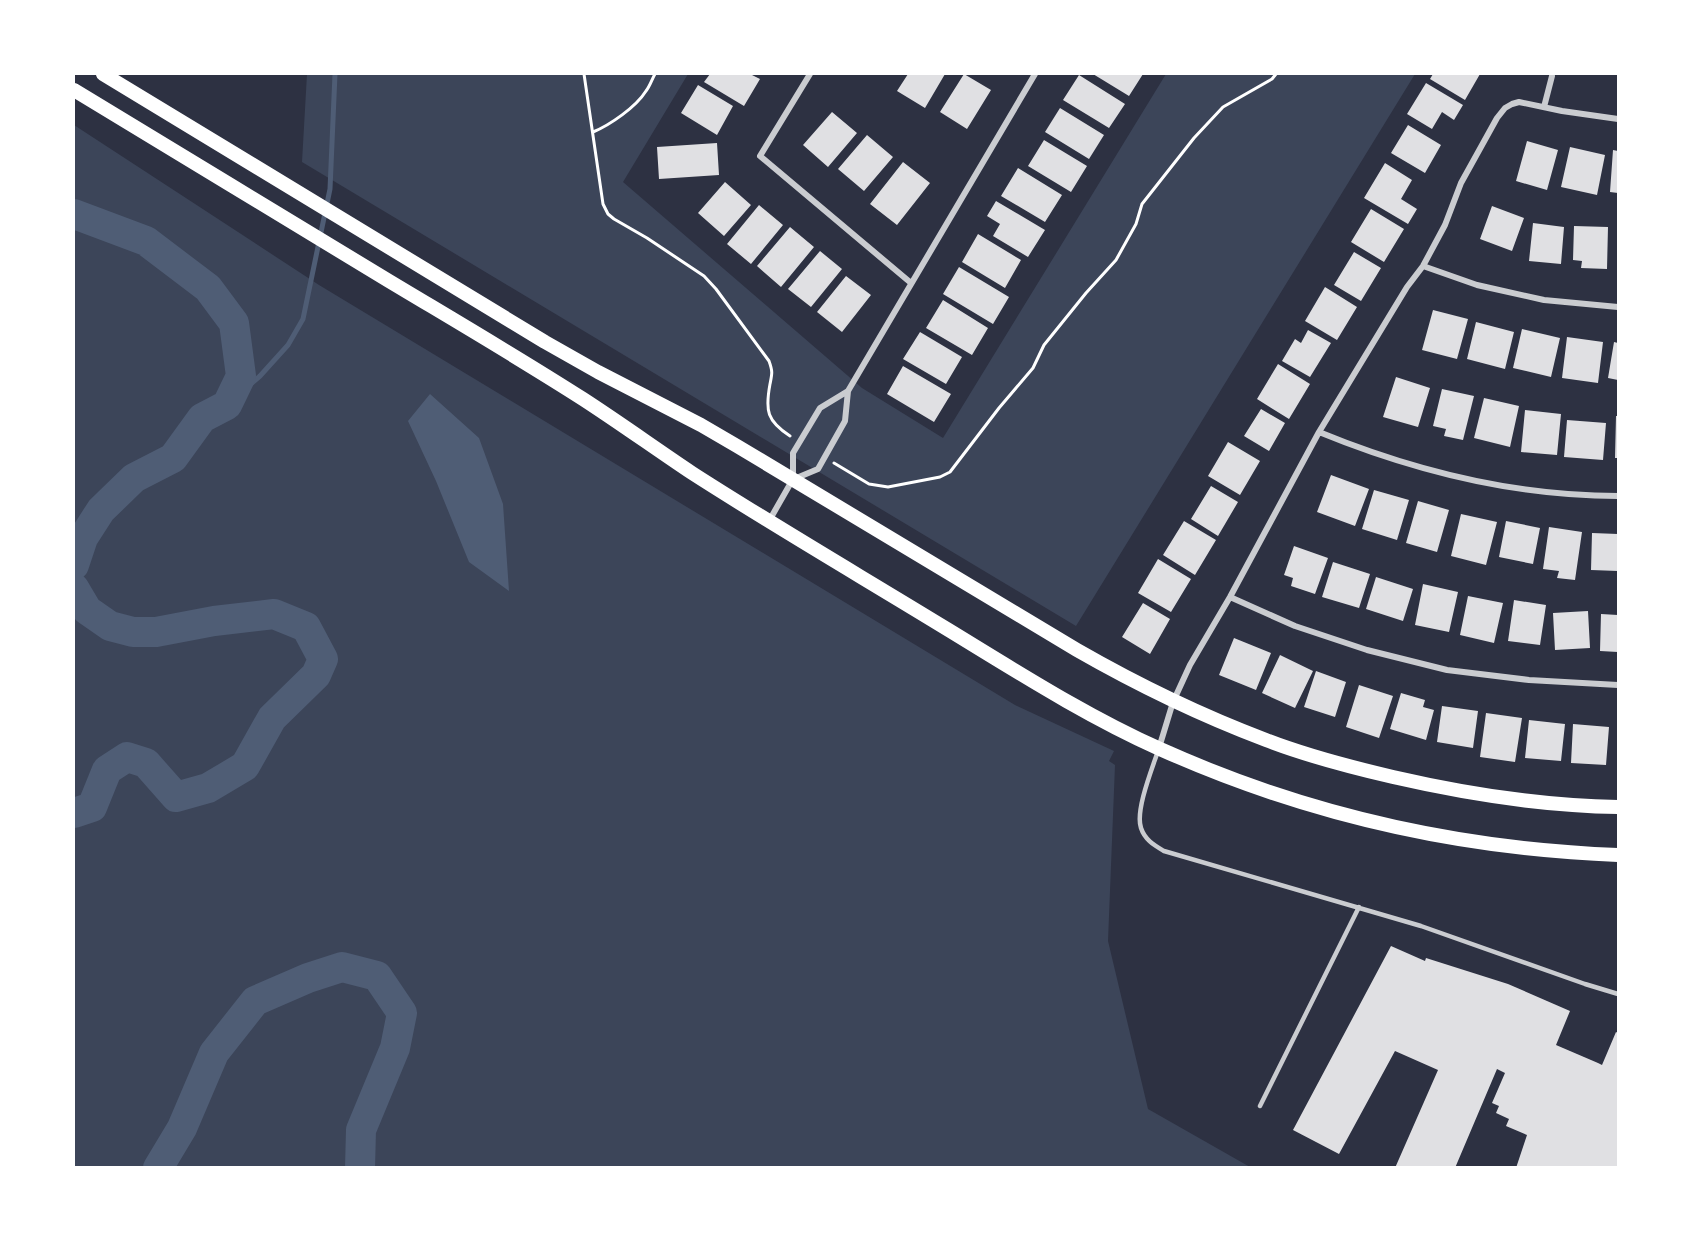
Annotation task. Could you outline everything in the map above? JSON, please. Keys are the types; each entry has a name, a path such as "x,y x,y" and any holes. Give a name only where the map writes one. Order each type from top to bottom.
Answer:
{"main road":[{"path":"103,74 545,342 618,383 701,425 1077,651 1173,702 1269,741 1357,769 1509,799 1618,807"},
{"path":"74,90 544,374 769,521 1041,686 1116,728 1261,789 1366,821 1463,841 1540,850 1618,855"}],"street":[{"path":"810,74 760,156 911,283"},
{"path":"793,479 818,469 844,421 848,391 1033,74"},
{"path":"1544,107 1552,76"},
{"path":"1159,748 1173,702 1190,665 1230,597 1319,432 1407,287 1423,266 1444,225 1461,183 1497,118 1505,108 1519,102 1618,119"},
{"path":"1423,266 1478,285 1544,300 1618,307"},
{"path":"769,521 793,479 793,453 820,408 848,391"},
{"path":"1319,432 1358,448 1430,471 1512,488 1587,496 1618,496"},
{"path":"1230,597 1295,626 1367,650 1447,670 1528,680 1618,685"}],"lane":[{"path":"1159,748 1147,783 1140,826 1144,836 1164,851 1421,926 1618,994"},
{"path":"1260,1106 1359,907"}],"path":[{"path":"584,74 603,204 608,214 704,276 716,289 769,361 773,370 767,397 767,411 773,423 800,442"},
{"path":"593,132 606,127 636,103 646,92 655,74"},
{"path":"824,457 869,484 888,487 940,477 950,472 1033,368 1044,345 1116,260 1136,224 1142,204 1194,138 1223,107 1272,79 1276,74"}],"shaded area":[{"path":"307,74 688,74 623,182 862,388 943,438 1166,74 1415,74 1076,626 302,162"},
{"path":"74,125 319,285 1015,705 1114,751 1109,761 1115,765 1108,941 1148,1109 1250,1167 74,1167"},
{"path":"430,394 479,438 503,504 509,591 469,562 436,481 408,421"}],"building":[{"path":"710,74 750,74 760,79 744,106 704,82"},
{"path":"908,74 945,74 925,108 897,91"},
{"path":"964,74 991,90 967,129 940,112"},
{"path":"1093,74 1143,74 1129,96"},
{"path":"1433,74 1480,74 1465,100 1430,79"},
{"path":"1079,75 1125,104 1109,128 1063,100"},
{"path":"1426,83 1463,105 1454,120 1442,112 1432,129 1407,114"},
{"path":"698,85 733,106 717,135 681,113"},
{"path":"1060,108 1104,135 1089,159 1045,132"},
{"path":"832,112 857,133 828,167 803,145"},
{"path":"1408,125 1441,145 1425,173 1391,153"},
{"path":"867,135 893,157 864,191 838,169"},
{"path":"1044,140 1087,166 1071,192 1028,166"},
{"path":"1527,141 1558,150 1547,190 1516,181"},
{"path":"717,143 719,175 659,179 657,147"},
{"path":"1570,147 1605,155 1597,195 1561,187"},
{"path":"1613,150 1618,151 1618,193 1610,192"},
{"path":"903,162 930,183 897,225 870,204"},
{"path":"1385,163 1412,180 1401,199 1417,209 1408,224 1364,198"},
{"path":"1018,168 1062,195 1045,222 1001,196"},
{"path":"725,182 751,205 724,236 698,213"},
{"path":"996,201 1045,230 1028,257 993,236 1000,224 987,216"},
{"path":"759,205 783,225 751,264 727,244"},
{"path":"1492,206 1524,218 1512,251 1480,239"},
{"path":"1371,209 1404,229 1384,262 1351,242"},
{"path":"1533,223 1564,227 1561,264 1529,261"},
{"path":"1574,226 1608,227 1607,269 1581,268 1582,261 1573,260"},
{"path":"790,227 814,247 781,287 757,266"},
{"path":"978,234 1021,260 1005,288 962,262"},
{"path":"820,251 842,269 811,307 788,289"},
{"path":"1354,252 1381,268 1361,301 1334,285"},
{"path":"959,267 1009,297 993,324 943,294"},
{"path":"846,276 871,295 842,332 817,312"},
{"path":"1325,287 1357,307 1337,340 1305,321"},
{"path":"943,300 988,328 972,355 926,328"},
{"path":"1433,310 1468,319 1457,359 1422,350"},
{"path":"1476,322 1514,332 1505,369 1467,359"},
{"path":"1522,329 1560,338 1551,377 1513,368"},
{"path":"1308,330 1331,343 1310,377 1282,361 1295,339 1301,343"},
{"path":"920,332 962,357 946,384 903,359"},
{"path":"1567,337 1603,342 1598,383 1562,378"},
{"path":"1614,342 1618,343 1618,380 1608,378"},
{"path":"1278,364 1310,384 1289,419 1257,399"},
{"path":"903,366 951,394 934,422 887,394"},
{"path":"1396,377 1430,388 1418,427 1383,417"},
{"path":"1442,389 1474,396 1463,440 1444,436 1446,429 1433,426"},
{"path":"1484,398 1519,406 1510,447 1474,438"},
{"path":"1261,409 1285,423 1269,451 1244,436"},
{"path":"1525,410 1561,414 1557,455 1521,452"},
{"path":"1616,416 1618,416 1618,458 1615,458"},
{"path":"1567,420 1606,423 1603,460 1564,457"},
{"path":"1228,442 1260,461 1240,495 1208,476"},
{"path":"1331,475 1369,489 1355,526 1317,512"},
{"path":"1211,486 1238,502 1218,536 1191,519"},
{"path":"1374,490 1409,500 1397,540 1362,529"},
{"path":"1418,501 1449,510 1437,552 1406,543"},
{"path":"1461,514 1497,522 1486,565 1451,556"},
{"path":"1184,521 1216,540 1195,575 1163,555"},
{"path":"1506,521 1540,528 1533,564 1499,557"},
{"path":"1549,527 1582,532 1575,580 1557,578 1559,571 1543,569"},
{"path":"1592,533 1618,534 1618,571 1591,570"},
{"path":"1294,546 1328,558 1315,594 1291,586 1293,578 1284,575"},
{"path":"1158,559 1191,579 1171,612 1138,593"},
{"path":"1333,562 1370,574 1359,608 1322,597"},
{"path":"1376,577 1413,589 1403,621 1366,609"},
{"path":"1423,584 1458,592 1449,632 1415,625"},
{"path":"1468,596 1503,603 1494,643 1460,635"},
{"path":"1514,600 1546,605 1540,645 1508,641"},
{"path":"1143,603 1170,619 1150,654 1122,637"},
{"path":"1588,611 1590,648 1555,650 1553,613"},
{"path":"1601,614 1618,615 1618,652 1600,651"},
{"path":"1234,638 1271,653 1256,690 1219,675"},
{"path":"1280,655 1313,671 1295,708 1262,693"},
{"path":"1316,671 1346,682 1335,717 1304,707"},
{"path":"1359,685 1393,696 1379,738 1346,727"},
{"path":"1401,693 1425,700 1423,707 1434,710 1426,740 1390,729"},
{"path":"1442,706 1478,711 1473,748 1437,742"},
{"path":"1486,713 1522,718 1515,762 1480,757"},
{"path":"1529,720 1565,724 1561,761 1525,758"},
{"path":"1573,724 1609,727 1606,765 1571,763"},
{"path":"1391,946 1425,961 1426,958 1508,984 1570,1011 1556,1045 1602,1065 1616,1032 1618,1033 1617,1168 1516,1168 1527,1135 1506,1126 1509,1119 1496,1113 1499,1106 1492,1103 1505,1073 1497,1069 1455,1168 1395,1168 1438,1070 1395,1051 1339,1154 1293,1130"}],"waterway":[{"path":"227,405 260,376 288,345 303,319 330,189 335,74"},
{"path":"74,214 146,241 208,288 234,323 241,376 227,405 202,418 173,458 134,478 101,510 83,538 74,565"},
{"path":"74,588 87,610 110,626 133,632 156,632 214,621 274,614 306,627 323,659 316,675 272,718 245,766 208,788 176,797 146,763 127,757 107,770 92,807 74,813"},
{"path":"158,1168 182,1128 214,1053 255,1001 308,978 342,967 377,976 402,1013 395,1048 361,1130 360,1168"}]}
